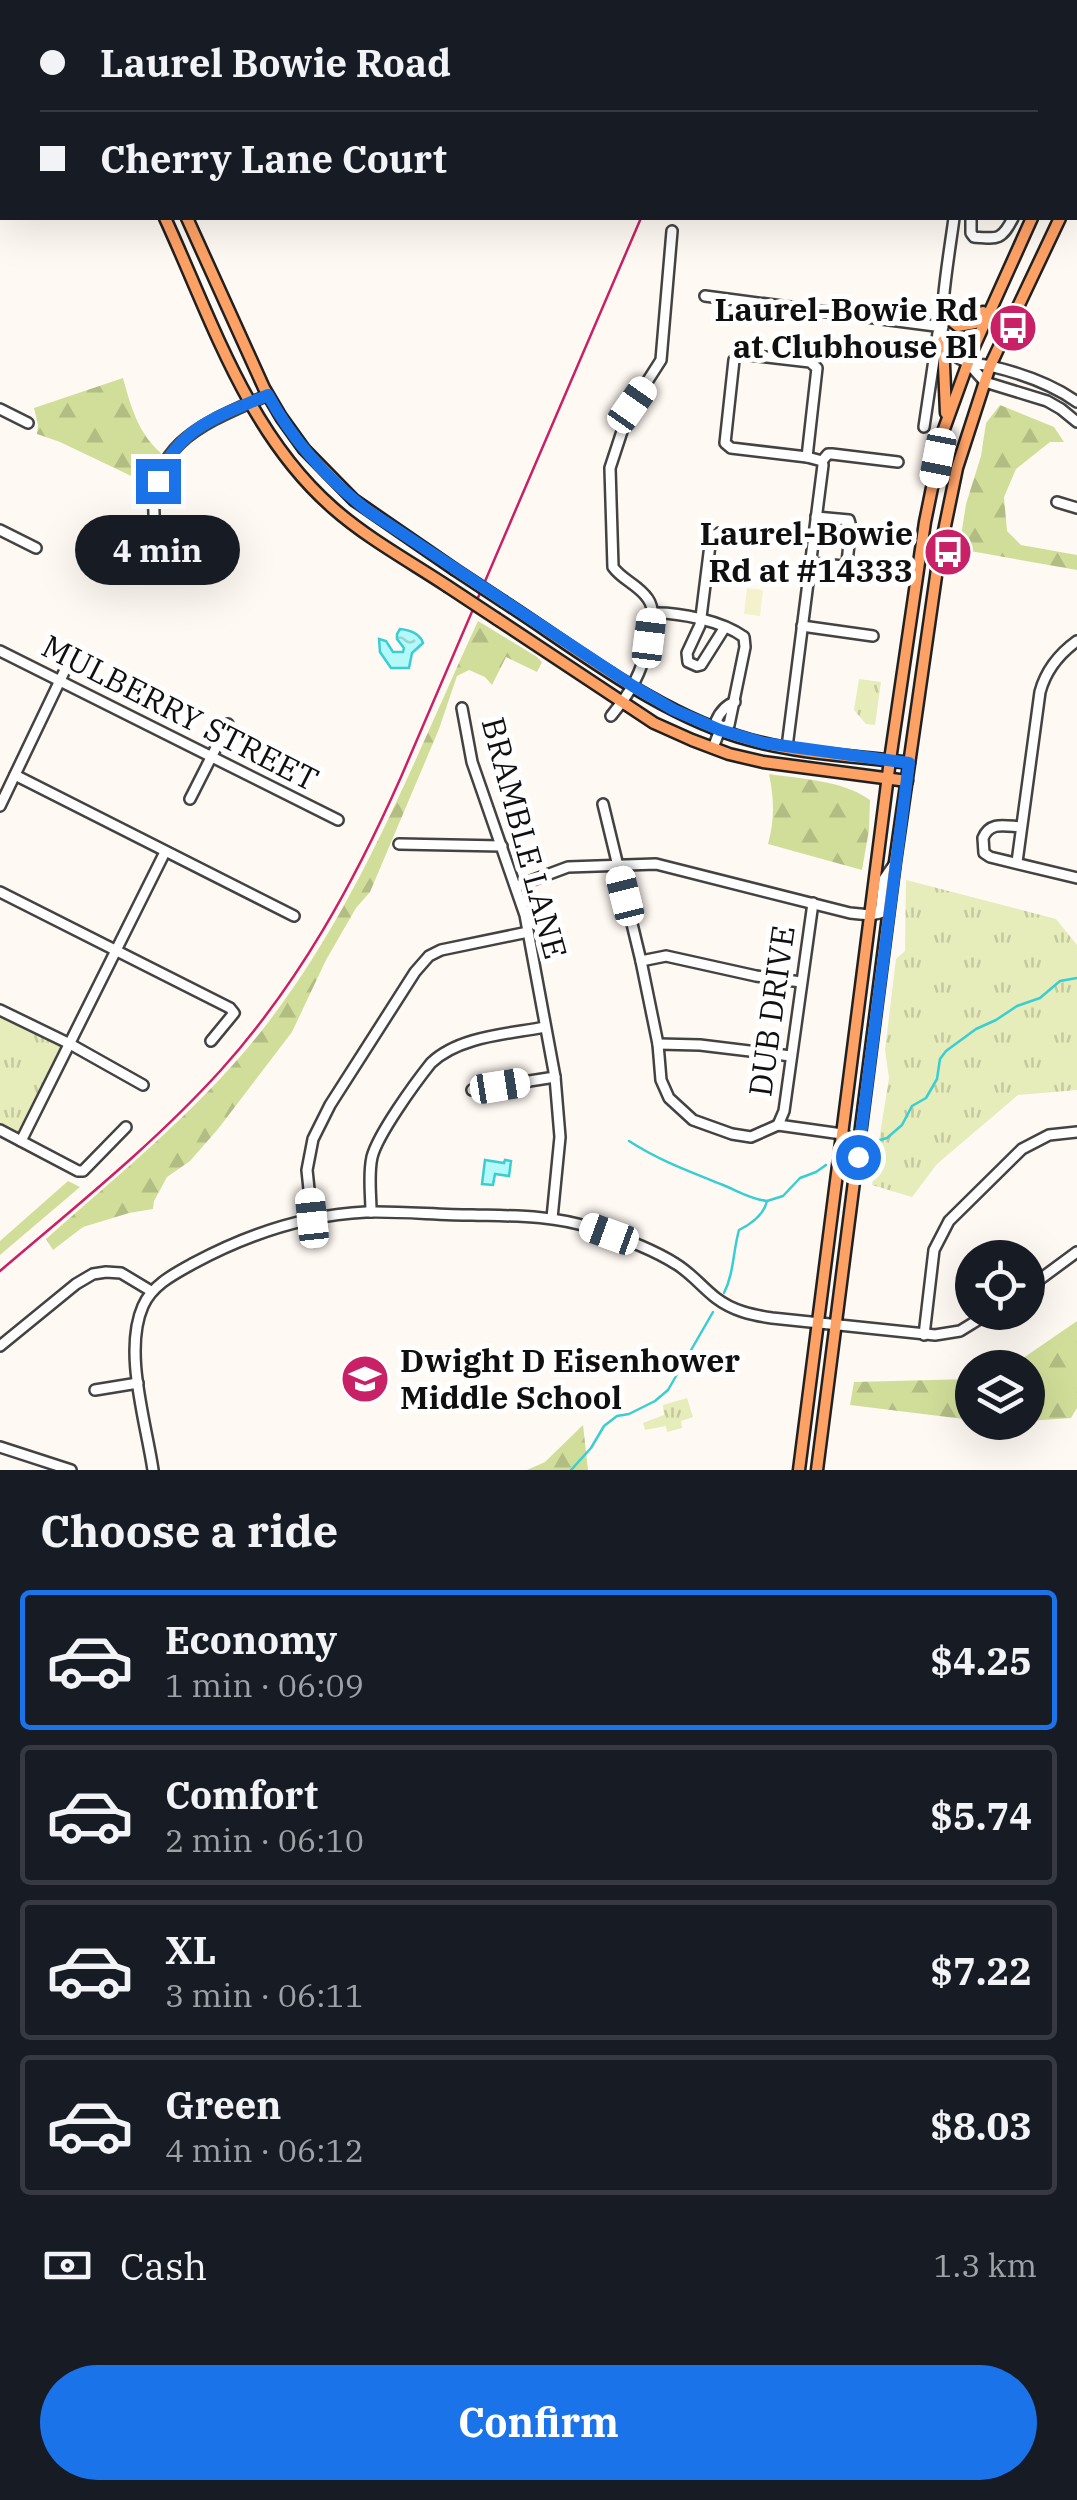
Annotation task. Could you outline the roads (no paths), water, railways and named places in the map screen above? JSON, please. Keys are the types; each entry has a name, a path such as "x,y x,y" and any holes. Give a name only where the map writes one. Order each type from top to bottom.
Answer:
{"main road":[{"path":"166,220 251,402 286,458 334,509 666,730 764,762 907,781"},
{"path":"188,220 268,395 304,449 341,488 378,518 674,710 752,740 909,763"},
{"path":"944,429 968,362 1031,220"},
{"path":"817,1470 895,862 942,536 957,468 990,366 1059,220"},
{"path":"944,304 955,325 974,323 995,284 1004,277"},
{"path":"799,1470 890,760 918,562 944,429 947,401 943,341"}],"street":[{"path":"954,220 943,341 952,354 968,362 1049,386 1077,402"},
{"path":"971,220 972,234"},
{"path":"952,231 977,238 1001,237 1012,220"},
{"path":"610,716 633,686 646,652 652,613 649,600 613,566 609,474 629,410 661,360 672,230"},
{"path":"705,296 943,326"},
{"path":"924,427 938,334 943,326"},
{"path":"807,457 817,368 810,362 736,356 724,444 822,461"},
{"path":"968,362 985,382 1047,401 1077,422"},
{"path":"182,569 166,557 156,527 154,501 160,474 176,448 194,430 268,395"},
{"path":"2,414 28,423"},
{"path":"787,747 822,461 832,454 898,462"},
{"path":"1058,502 1077,508"},
{"path":"810,563 844,566 852,527 849,520 816,517"},
{"path":"0,530 36,548"},
{"path":"710,548 699,629 686,659 697,666 703,662 724,626"},
{"path":"652,613 672,613 724,626 741,634 746,642 735,702 718,715 720,729 713,748"},
{"path":"802,626 874,636"},
{"path":"1018,862 1043,682 1056,660 1077,641"},
{"name":"MULBERRY STREET","path":"0,651 338,820"},
{"path":"0,806 65,670"},
{"name":"BRAMBLE LANE","path":"462,708 472,762 517,886 555,1076 560,1136 552,1218"},
{"path":"190,799 228,724"},
{"path":"15,775 294,916"},
{"path":"602,804 641,960 666,1092 693,1120 720,1131 752,1137 778,1125 842,1134 852,1139 858,1157"},
{"path":"1021,827 993,826 982,838 986,855 1077,878"},
{"path":"399,844 502,846"},
{"path":"21,1141 166,852"},
{"path":"517,886 568,866 661,864 870,915 880,913 884,879 895,862"},
{"path":"0,892 230,1008 234,1012 211,1041"},
{"name":"DUB DRIVE","path":"778,1125 784,1111 813,902"},
{"path":"312,1218 309,1151 321,1120 424,961 441,950 528,932"},
{"path":"641,960 666,956 801,982"},
{"path":"0,1010 143,1085"},
{"path":"371,1212 374,1152 431,1063 457,1046 546,1027"},
{"path":"658,1044 791,1056"},
{"path":"472,1090 555,1076"},
{"path":"0,1130 78,1171 126,1127"},
{"path":"924,1335 934,1250 949,1221 1022,1148 1049,1136 1077,1132"},
{"path":"153,1470 135,1354 141,1311 151,1291 226,1246 312,1218 371,1212 552,1218 589,1227 668,1259 730,1307 752,1315 924,1335 962,1330"},
{"path":"1045,1276 1077,1252"},
{"path":"0,1346 93,1274 121,1274 151,1291"},
{"path":"95,1390 138,1384"},
{"path":"0,1447 71,1470"}],"water":[{"path":"400,629 414,633 423,643 412,653 409,668 391,668 380,652 379,639 386,641 393,652 403,652 397,639"},
{"path":"485,1160 511,1161 509,1176 495,1174 493,1185 482,1184"}],"waterway":[{"path":"873,1142 887,1138 902,1125 912,1106 926,1098 946,1051 976,1029 1040,998 1060,981 1077,978"},
{"path":"629,1141 675,1165 767,1201"},
{"path":"724,1293 739,1230 763,1211 767,1201 783,1196 800,1178 826,1165"},
{"path":"571,1470 604,1426 617,1416 655,1401 668,1390 713,1312"}],"railway":[{"path":"0,1271 114,1174 221,1070 275,1002 323,931 401,777 640,220"}],"place":[{"name":"Laurel-Bowie Rd at Clubhouse Bl","path":"1013,328"},
{"name":"Laurel-Bowie Rd at #14333","path":"948,552"},
{"name":"Dwight D Eisenhower Middle School","path":"365,1379"}]}
